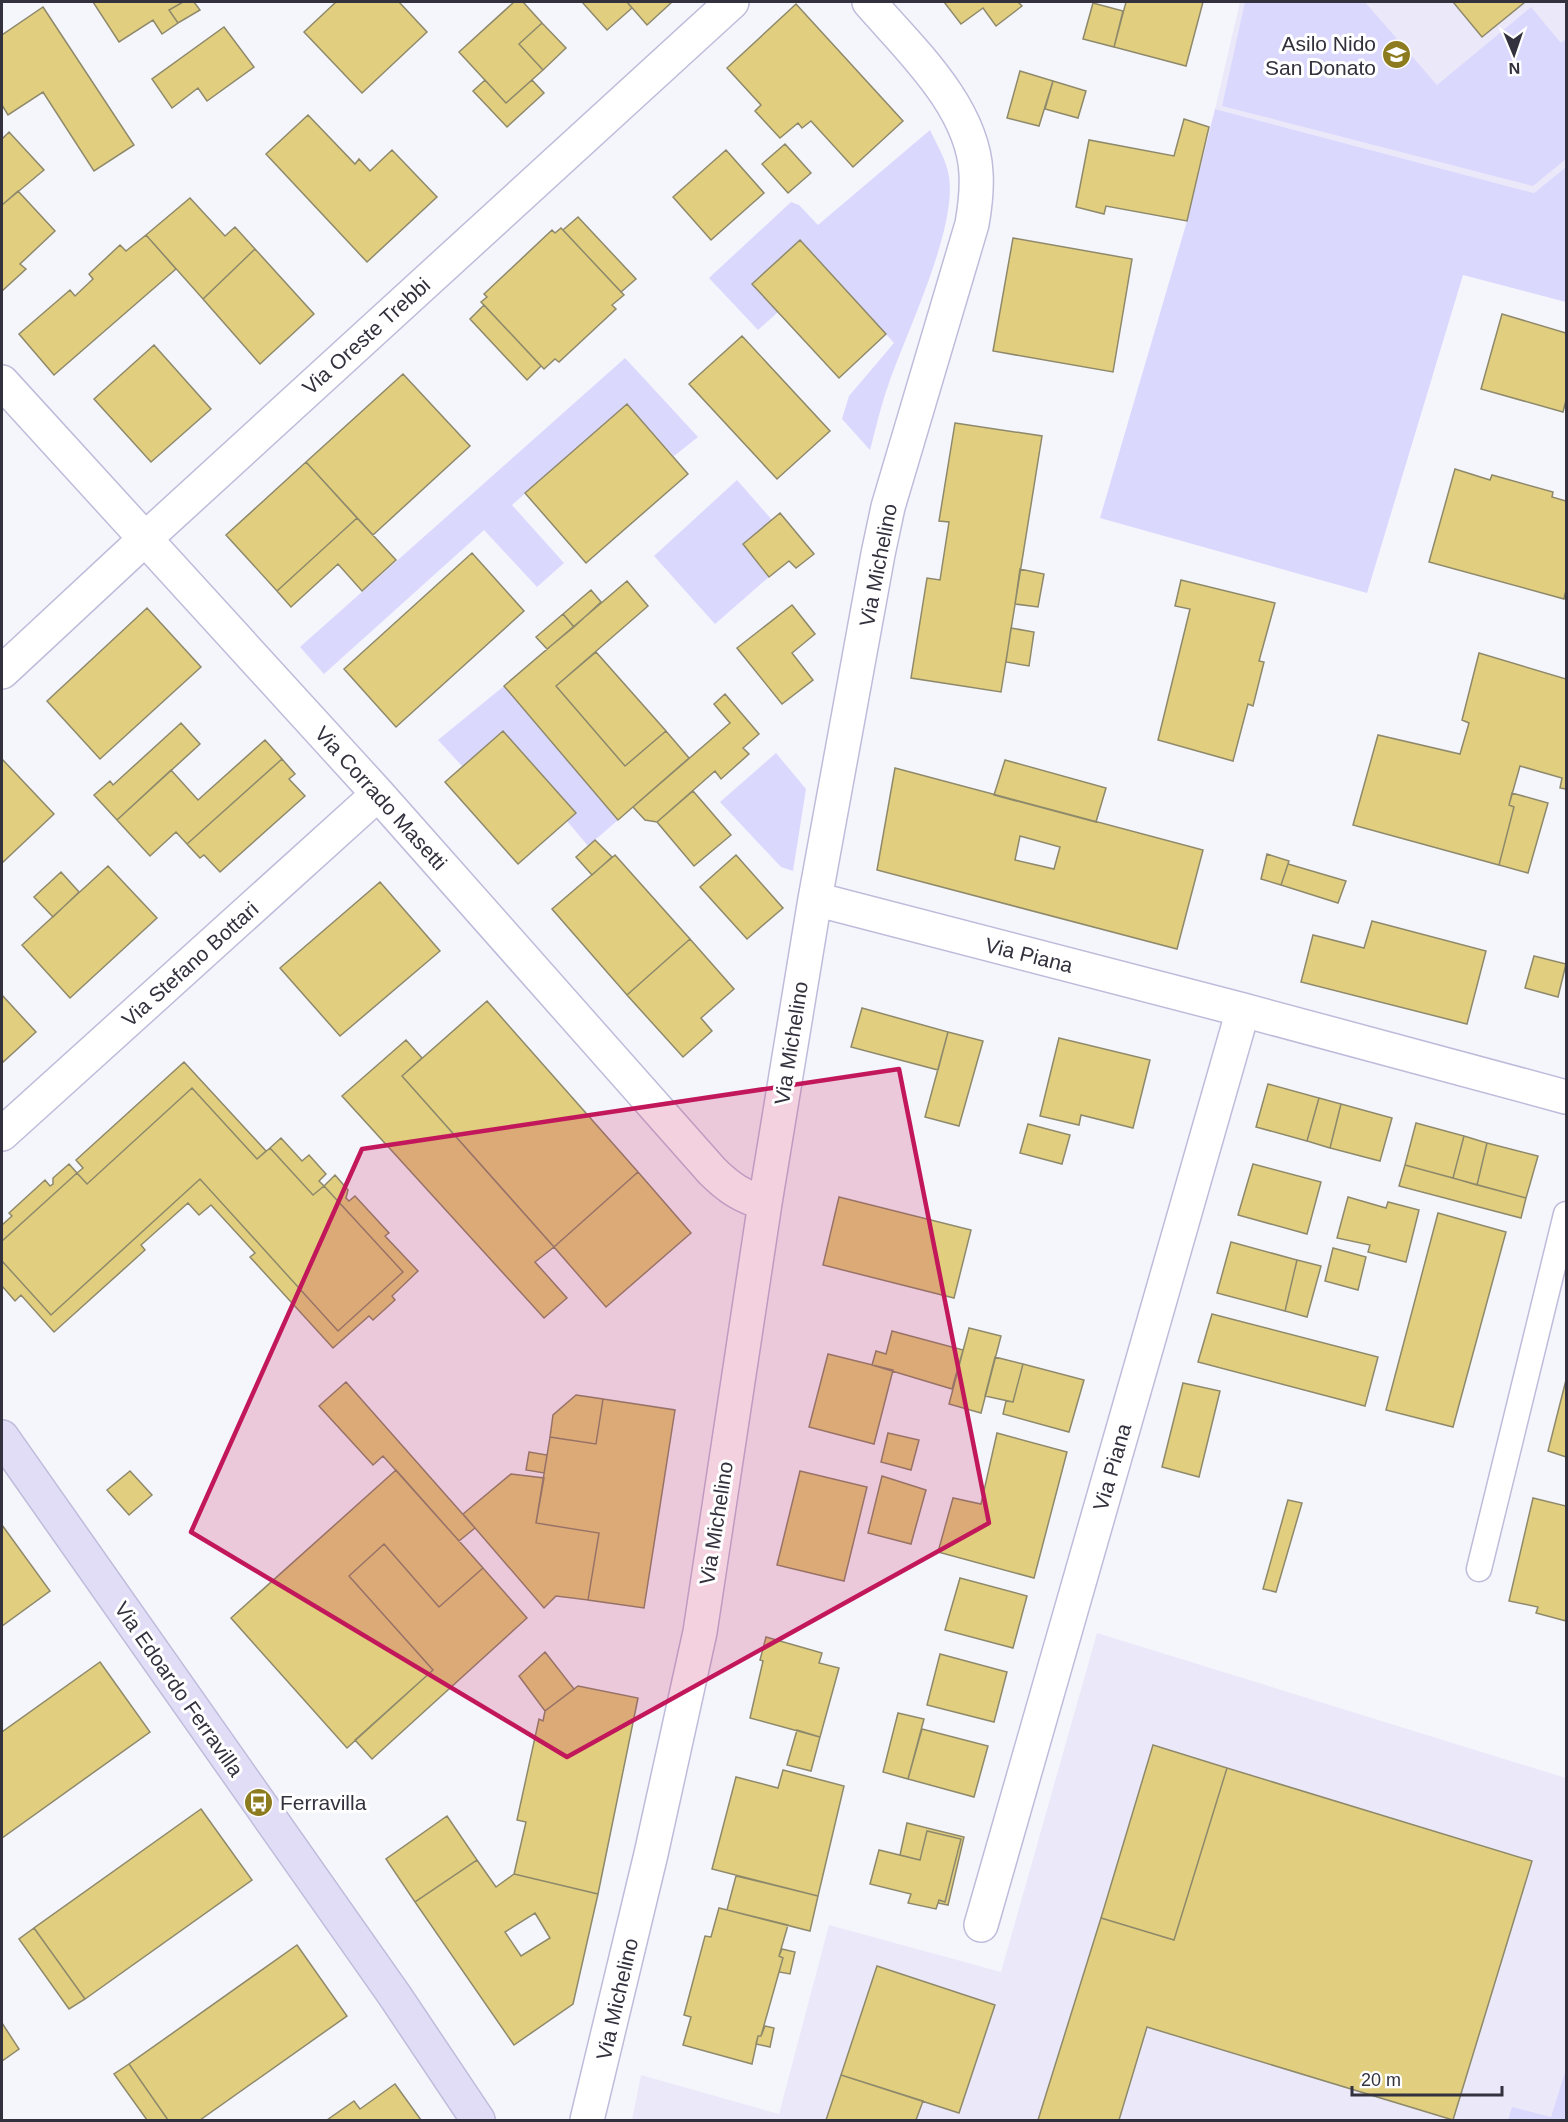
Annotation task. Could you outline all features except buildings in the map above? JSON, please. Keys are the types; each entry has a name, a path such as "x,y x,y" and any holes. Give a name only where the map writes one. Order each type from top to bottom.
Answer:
{"street":[{"name":"Via Oreste Trebbi","path":"2,672 732,2"},
{"name":"Via Michelino","path":"586,2121 651,1854 700,1632 765,1203 815,899 878,554 888,507 972,224 976,198 976,171 970,141 962,120 947,94 869,2"},
{"name":"Via Corrado Masetti","path":"2,382 378,794 712,1170 728,1187 749,1199 765,1203"},
{"name":"Via Stefano Bottari","path":"2,1134 378,794"},
{"name":"Via Piana","path":"815,899 1566,1097"},
{"name":"Via Piana","path":"981,1925 1243,1010"},
{"name":"Via Edoardo Ferravilla","path":"2,1437 388,1986 478,2121"}],"lane":[{"path":"1479,1569 1566,1214"}],"highlighted area":[{"path":"899,1069 989,1523 567,1757 191,1532 362,1149"}],"shaded area":[{"name":"Asilo Nido San Donato","path":"1240,2 1566,2 1566,167 1534,193 1215,109"},
{"name":"Asilo Nido San Donato","path":"1245,2 1365,2 1437,85 1531,7 1561,43 1566,39 1566,159 1533,186 1222,106"},
{"path":"1215,109 1534,193 1566,167 1566,302 1463,275 1367,593 1100,518 1187,221"},
{"path":"930,130 948,171 949,199 946,224 929,280 886,391 870,450 842,419 849,396 894,343 801,241 752,284 778,312 758,330 709,278 791,202 799,205 818,225"},
{"path":"625,358 698,437 674,456 627,404 512,505 564,563 537,587 484,530 324,674 300,647"},
{"path":"737,480 772,520 743,544 769,577 715,624 654,556"},
{"path":"504,686 618,820 588,846 567,821 576,812 503,731 462,766 438,740"},
{"path":"776,753 806,789 793,871 781,867 720,802"},
{"path":"1097,1633 1566,1778 1566,2120 632,2120 641,2075 779,2114 829,1925 1001,1972"},
{"path":"1566,2069 1566,2120 1508,2120 1512,2107 1551,2117"}],"place":[{"name":"Asilo Nido San Donato","path":"1397,55"},
{"name":"Ferravilla","path":"259,1802"}]}
